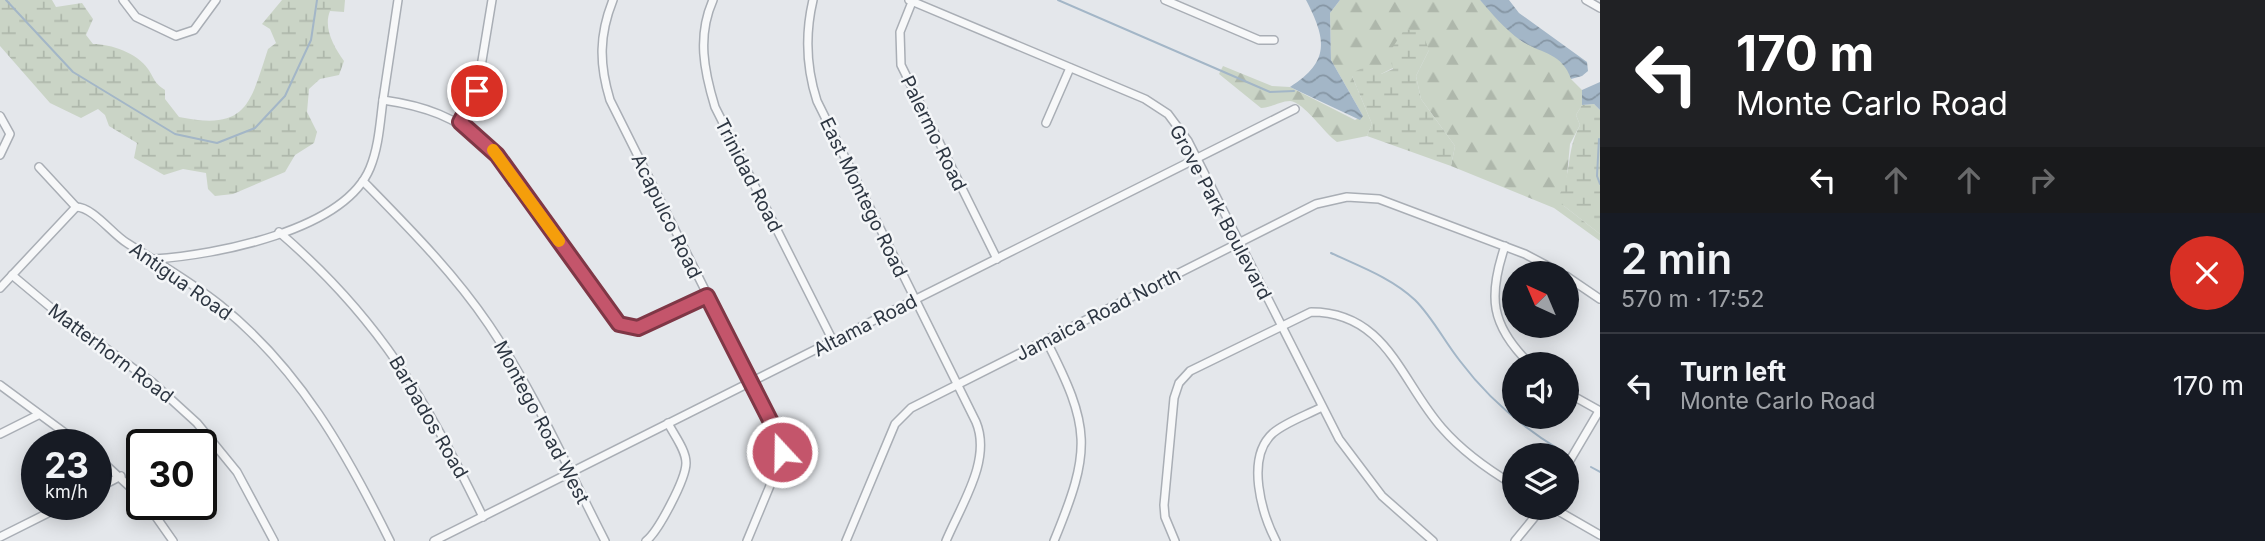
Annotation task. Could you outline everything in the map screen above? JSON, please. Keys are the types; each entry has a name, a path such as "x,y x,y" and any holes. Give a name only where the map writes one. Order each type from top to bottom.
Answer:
{"street":[{"path":"123,0 136,17 176,36 194,30 216,0"},
{"path":"153,259 211,253 279,232 337,209 363,181 375,152 398,0"},
{"path":"460,122 477,91 492,0"},
{"name":"Acapulco Road","path":"613,0 603,30 601,50 610,100 781,442 782,452 747,541"},
{"name":"Trinidad Road","path":"713,0 703,42 706,75 715,107 833,341"},
{"name":"East Montego Road","path":"813,0 808,60 817,101 978,426 982,448 946,541"},
{"path":"1165,0 1259,40 1274,40"},
{"path":"1586,0 1600,8"},
{"name":"Grove Park Boulevard","path":"911,1 1157,105 1179,126 1339,439 1370,482 1405,519 1433,541"},
{"name":"Palermo Road","path":"911,1 900,32 901,65 998,259"},
{"path":"1046,123 1070,68"},
{"path":"383,100 430,109 460,122 497,155 619,324 638,328 707,296"},
{"name":"Altama Road","path":"434,541 1295,109"},
{"path":"0,116 10,134 8,144 0,155"},
{"name":"Antigua Road","path":"39,167 76,206 85,209 123,241 220,304 287,370 331,429 390,541"},
{"name":"Montego Road West","path":"363,181 441,262 489,325 523,379 605,541"},
{"name":"Jamaica Road North","path":"846,541 895,424 911,408 1316,204 1363,197 1394,204 1505,246 1537,261"},
{"path":"0,288 76,206"},
{"name":"Barbados Road","path":"279,232 342,290 404,368 483,517"},
{"path":"1505,246 1495,275 1494,304 1504,330 1521,352"},
{"name":"Matterhorn Road","path":"12,275 55,312 164,392 197,423 237,472 274,541"},
{"path":"1579,285 1600,299"},
{"path":"1175,541 1165,517 1164,505 1174,398 1179,383 1190,371 1300,315 1321,312 1340,317 1371,333 1397,359 1441,428 1490,471 1502,478"},
{"path":"1046,340 1074,399 1082,435 1078,477 1054,541"},
{"path":"0,385 58,429"},
{"path":"1579,399 1600,411 1579,446"},
{"path":"1276,541 1259,500 1264,447 1274,433 1322,407"},
{"path":"0,434 38,415"},
{"path":"646,541 656,531 684,473 685,456 668,423"},
{"path":"112,469 126,481"},
{"path":"112,481 121,476"},
{"path":"0,537 34,520"},
{"path":"158,520 173,541"},
{"path":"1515,541 1532,520"},
{"path":"1574,520 1600,535"}],"green space":[{"path":"0,0 52,0 56,7 82,3 93,19 86,35 93,44 123,51 143,63 165,90 165,99 179,117 219,120 242,109 256,85 268,49 276,43 270,29 262,24 282,0 345,0 344,12 330,11 328,17 333,44 344,61 339,75 320,79 309,89 307,112 317,132 314,143 295,155 285,172 233,194 215,196 208,189 206,173 183,169 164,175 134,158 137,143 109,126 105,115 98,109 81,118 50,103 0,46"},
{"path":"1340,0 1480,0 1521,41 1558,57 1567,66 1571,79 1582,90 1582,105 1576,115 1580,125 1570,144 1564,206 1600,234 1600,241 1554,208 1451,166 1455,146 1421,99 1416,76 1429,50 1381,74 1352,76 1372,124 1367,136 1337,142 1296,103 1286,101 1261,108 1219,74 1223,66 1272,86 1290,87 1355,120 1363,116 1331,60 1330,13"},
{"path":"1404,30 1421,30 1429,50 1416,76 1421,99 1455,146 1451,166 1367,136 1372,124 1352,76 1369,65 1381,74 1393,69 1389,53"},
{"path":"1594,104 1600,110 1600,234 1564,206 1558,197 1566,180 1572,145 1580,125 1576,115 1582,105"}],"water":[{"path":"1306,0 1340,0 1330,13 1331,60 1363,116 1360,120 1290,87 1313,68 1321,48 1318,26"},
{"path":"1480,0 1509,0 1519,13 1587,62 1588,71 1571,79 1562,63 1520,40"},
{"path":"1600,82 1600,110 1594,104 1582,105 1582,90"}],"waterway":[{"path":"6,0 73,72 175,134 217,143 255,128 285,96 311,40 317,0"},
{"path":"1058,0 1270,92 1294,91"},
{"path":"1599,139 1597,176 1600,184"},
{"path":"1331,253 1375,273 1406,292 1427,314 1470,374 1493,399 1550,443"},
{"path":"1591,467 1600,472"}],"slow traffic":[{"path":"493,150 559,241"}],"route":[{"path":"477,91 460,122 488,145 509,169 619,324 631,329 638,328 707,296 781,442 782,452"}]}
